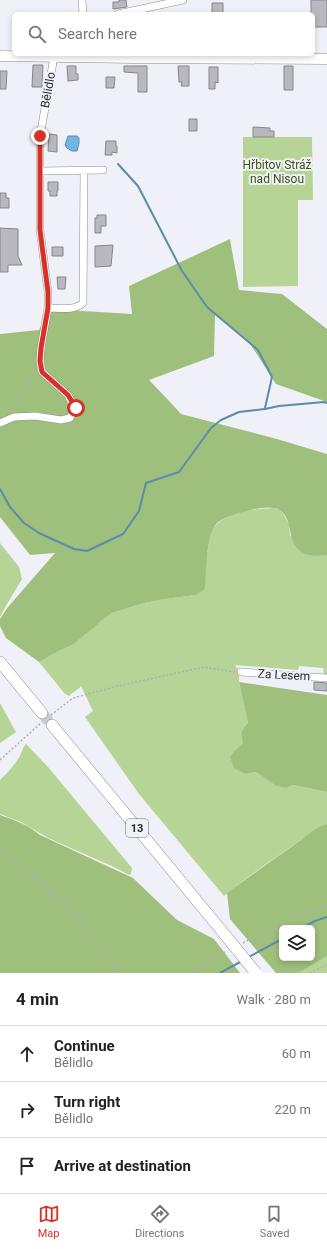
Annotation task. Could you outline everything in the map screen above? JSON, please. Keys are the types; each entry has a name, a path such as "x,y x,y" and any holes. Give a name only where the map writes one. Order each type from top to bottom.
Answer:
{"main road":[{"path":"0,662 42,713"},
{"name":"13","path":"52,725 256,973"}],"street":[{"path":"82,0 83,12"},
{"path":"127,12 183,0"},
{"path":"0,56 327,59"},
{"name":"Bělidlo","path":"40,361 48,308 48,292 40,230 40,136 55,56"},
{"path":"41,172 103,170"},
{"path":"48,308 78,307 83,303 84,171"},
{"path":"0,423 14,417 35,416 61,420 70,418 76,408 68,395 42,372 40,361"},
{"name":"Za Lesem","path":"241,672 327,678"}],"path":[{"path":"0,423 16,402 40,361"},
{"path":"73,698 118,686 204,667 241,672"},
{"path":"0,760 21,741"},
{"path":"0,845 12,859 32,874 79,918 119,973"},
{"path":"240,944 267,933 298,914 327,906"},
{"path":"194,973 214,957 227,951"},
{"path":"310,973 327,965"}],"green space":[{"name":"Hřbitov Stráž nad Nisou","path":"243,137 312,137 313,200 298,200 298,286 243,287"},
{"path":"230,239 239,290 282,294 327,329 327,402 276,384 249,342 215,315 214,356 149,380 181,414 277,439 327,454 327,555 308,555 297,549 292,538 288,521 278,509 254,509 229,516 217,523 213,528 207,554 205,589 196,595 144,603 112,613 74,644 39,662 6,638 0,626 0,619 8,607 55,553 30,555 0,517 0,334 39,330 50,309 132,314 129,286"},
{"path":"274,508 280,510 284,515 289,524 290,535 308,555 327,555 327,674 324,674 323,668 299,666 298,670 235,665 239,671 239,682 248,723 242,737 244,743 235,750 246,774 256,772 276,786 286,788 293,785 327,792 327,824 314,830 224,896 139,794 85,717 93,711 81,686 69,696 65,694 39,662 74,644 112,613 144,603 196,595 214,527 223,519 237,513"},
{"path":"0,543 19,567 22,579 0,617"},
{"path":"239,682 327,695 327,792 293,785 286,788 276,786 256,772 246,774 234,768 230,757 243,743 242,732 248,723"},
{"path":"0,703 16,732 0,743"},
{"path":"26,744 48,767 132,868 131,874 129,875 48,838 21,822 0,814 0,780 16,762"},
{"path":"0,815 21,823 40,835 133,878 177,920 214,939 240,973 0,973"},
{"path":"327,824 327,956 299,973 276,973 230,919 227,893 320,826"},
{"path":"327,956 327,973 299,973"}],"water":[{"path":"68,136 77,136 79,138 77,151 72,151 65,145"}],"building":[{"path":"119,0 126,0 127,7 113,9 113,2 119,2"},
{"path":"311,0 327,0 327,27 315,27 315,12 311,12"},
{"path":"212,3 223,3 223,12 212,12"},
{"path":"33,65 43,65 42,87 32,87"},
{"path":"67,66 76,66 78,80 68,81"},
{"path":"124,66 147,66 147,92 138,92 138,73 124,72"},
{"path":"178,66 189,66 189,86 181,86 182,82 179,82"},
{"path":"284,66 293,66 293,90 284,90"},
{"path":"209,67 218,67 218,83 215,82 215,89 209,89"},
{"path":"0,71 7,71 6,89 0,89"},
{"path":"106,77 115,77 114,88 106,88"},
{"path":"189,119 197,119 197,131 189,131"},
{"path":"253,127 270,128 270,131 274,131 274,137 253,137"},
{"path":"49,134 57,135 57,152 48,151"},
{"path":"106,141 116,141 117,153 112,152 112,155 105,155"},
{"path":"48,182 58,182 57,196 50,196 50,191 48,191"},
{"path":"0,193 6,193 6,198 9,198 9,208 0,208"},
{"path":"97,215 106,215 106,226 101,226 101,233 95,233 95,218 97,218"},
{"path":"0,228 18,229 18,256 22,265 8,265 8,272 0,272"},
{"path":"113,245 111,266 95,267 95,246"},
{"path":"52,247 63,247 63,256 52,256"},
{"path":"57,277 66,277 65,289 58,289"},
{"path":"314,682 327,683 327,691 314,690"}],"waterway":[{"path":"118,164 138,186 182,271 207,307 258,350 272,377 265,408"},
{"path":"0,489 10,507 24,523 39,533 74,549 87,551 123,534 139,511 146,483 179,472 211,428 221,420 239,412 279,406 327,403"},
{"path":"308,925 327,917"},
{"path":"247,958 279,941"},
{"path":"220,973 242,961"}],"tunnel":[{"path":"42,713 52,725"}],"route":[{"path":"40,136 40,230 48,292 48,308 40,361 42,372 68,395 76,408"}]}
